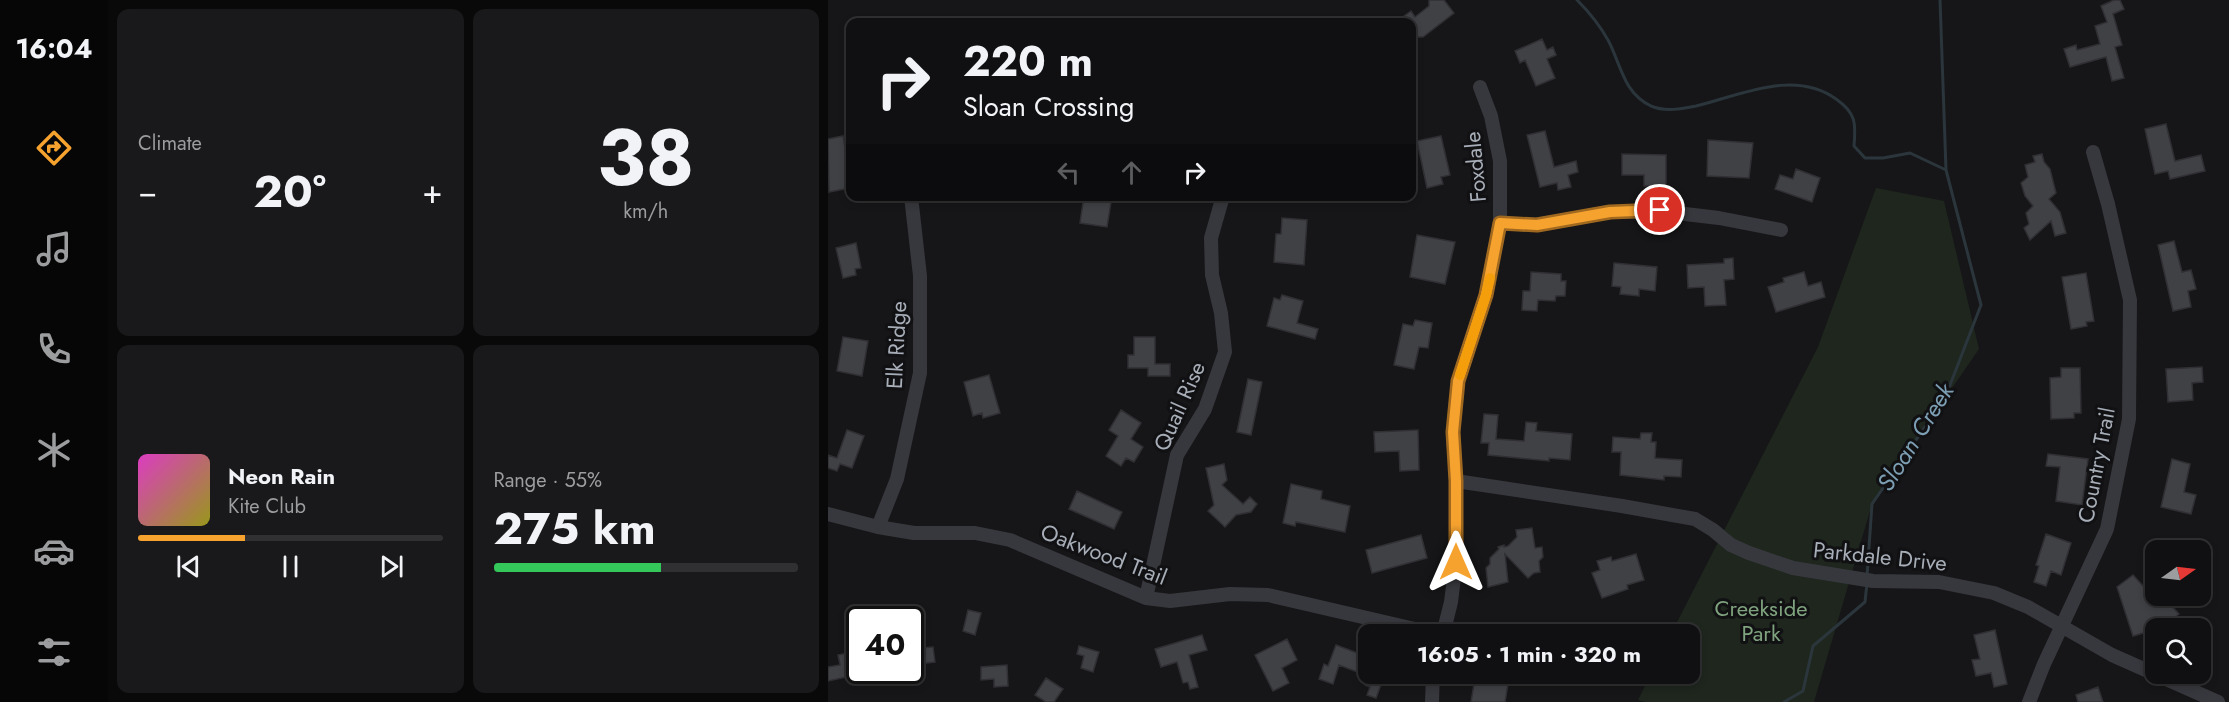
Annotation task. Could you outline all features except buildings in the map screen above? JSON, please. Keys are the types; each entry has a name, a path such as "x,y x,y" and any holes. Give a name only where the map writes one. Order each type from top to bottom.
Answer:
{"street":[{"name":"Foxdale","path":"1446,624 1456,562 1456,481 1453,432 1458,381 1486,295 1500,223 1500,161 1491,116 1480,87"},
{"name":"Country Trail","path":"2029,702 2044,664 2107,529 2129,419 2130,300 2108,204 2093,152"},
{"name":"Elk Ridge","path":"878,527 897,479 920,373 920,276 912,201"},
{"name":"Quail Rise","path":"1146,598 1177,455 1205,410 1225,352 1221,313 1212,275 1212,245 1222,201"},
{"path":"1500,223 1537,225 1610,212 1660,210 1781,230"},
{"name":"Parkdale Drive","path":"1456,481 1695,519 1731,545 1794,568 1872,581 1939,582 1994,593 2028,607 2112,655 2217,702"},
{"name":"Oakwood Trail","path":"828,514 914,534 975,533 1010,540 1146,598 1170,602 1230,594 1268,595 1393,624"},
{"path":"1432,702 1433,684"}],"green space":[{"name":"Creekside Park","path":"1876,188 1944,201 1979,349 1872,504 1814,702 1645,702 1638,700 1646,684 1700,684 1700,624 1676,624 1818,347"}],"waterway":[{"path":"1577,0 1605,34 1634,94 1651,106 1662,109 1679,109 1767,87 1803,86 1820,90 1848,109 1855,131 1854,146 1865,158 1883,158 1910,153 1946,170"},
{"name":"Sloan Creek","path":"1867,576 1872,504 1945,398 1981,305 1946,170 1940,0"},
{"name":"Sloan Creek","path":"1784,702 1803,691 1813,646 1865,602 1867,583"}],"slow traffic":[{"path":"1460,375 1490,278"}],"route":[{"path":"1456,562 1456,481 1453,432 1458,381 1486,295 1500,223 1537,225 1610,212 1660,210"}]}
